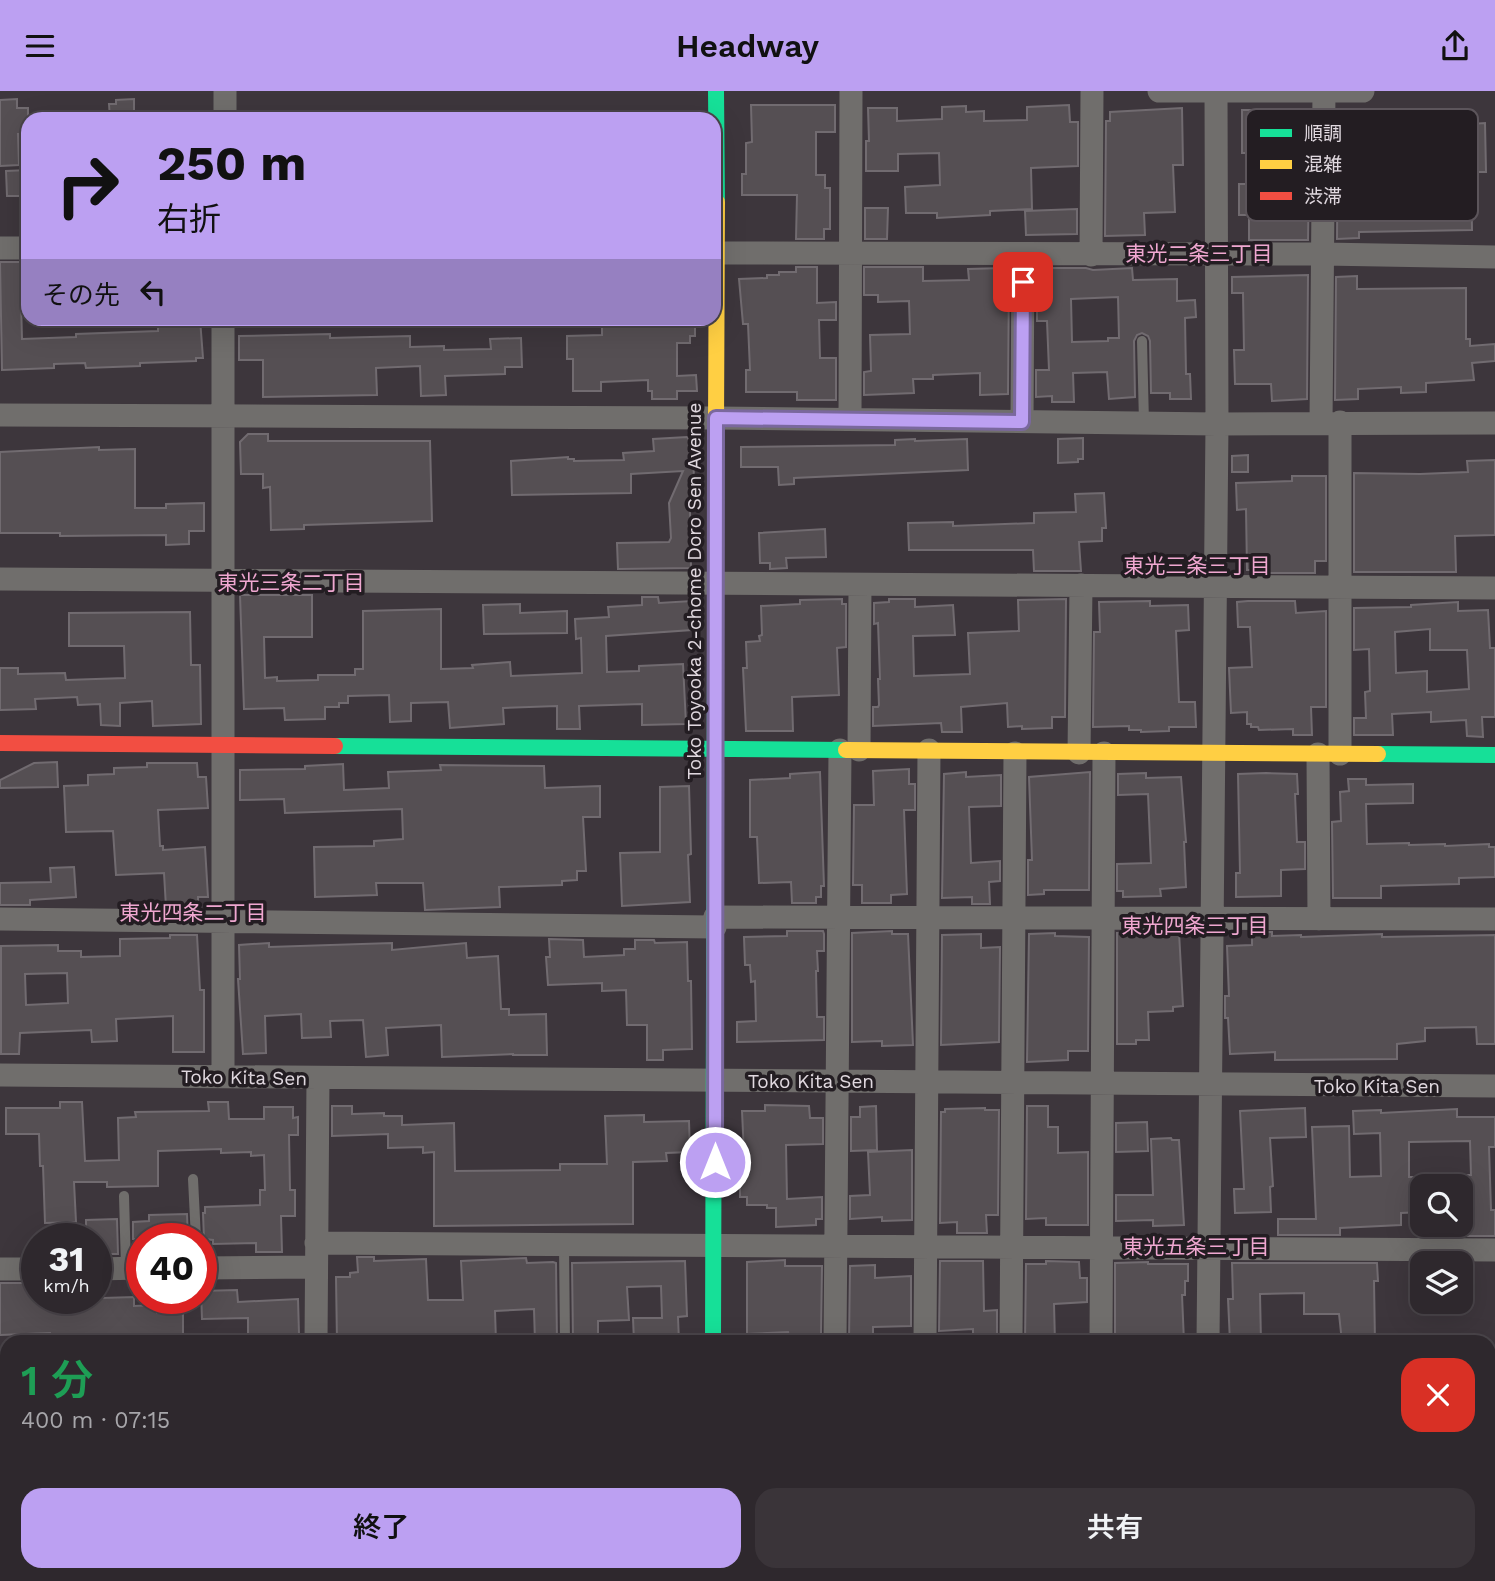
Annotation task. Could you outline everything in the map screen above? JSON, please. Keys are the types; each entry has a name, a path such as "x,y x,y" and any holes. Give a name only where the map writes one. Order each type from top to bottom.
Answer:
{"street":[{"path":"225,91 225,112"},
{"name":"Toko Toyooka 2-chome Doro Sen Avenue","path":"716,91 716,112"},
{"path":"850,419 851,91"},
{"path":"1091,255 1092,91"},
{"path":"1159,91 1363,91"},
{"path":"1208,1335 1217,424 1216,91"},
{"path":"1324,91 1324,109"},
{"path":"1319,919 1340,587 1323,221"},
{"path":"0,248 21,248"},
{"path":"721,253 1323,254 1495,257"},
{"path":"1022,422 1023,255"},
{"path":"223,326 223,1076"},
{"name":"Toko Toyooka 2-chome Doro Sen Avenue","path":"713,1335 716,326"},
{"path":"0,415 716,418 1217,424 1495,423"},
{"path":"0,579 1495,588"},
{"path":"835,1335 837,918 860,585"},
{"path":"1079,753 1081,585"},
{"path":"0,743 1495,755"},
{"path":"925,1335 929,750"},
{"path":"1012,1335 1015,753"},
{"path":"1101,1335 1104,753"},
{"path":"0,919 715,922 837,918 1495,919"},
{"name":"Toko Kita Sen","path":"0,1075 1495,1086"},
{"path":"316,1335 318,1078"},
{"path":"316,1243 1495,1250"},
{"path":"217,1268 316,1267"},
{"path":"0,1269 21,1269"}],"lane":[{"path":"1142,341 1144,423"},
{"path":"193,1179 195,1223"},
{"path":"124,1196 128,1223"},
{"path":"564,1244 565,1335"}],"building":[{"path":"17,99 17,108 28,108 28,112 21,112 21,134 18,134 19,165 0,166 0,100"},
{"path":"134,99 134,112 110,112 109,104 116,104 116,100"},
{"path":"751,105 835,105 835,132 816,132 816,175 825,175 825,188 830,188 830,229 824,229 824,239 796,239 797,195 742,195 742,174 746,174 746,143 752,142"},
{"path":"1069,105 1070,122 1078,122 1078,166 1031,168 1032,209 937,218 937,213 906,213 905,187 940,185 939,153 898,154 898,171 866,171 868,108 897,108 897,121 942,119 942,107 966,106 966,112 984,111 984,121 1027,120 1027,107"},
{"path":"1182,108 1183,165 1173,165 1175,212 1144,213 1145,235 1105,236 1106,121 1110,121 1110,112"},
{"path":"1242,110 1246,110 1246,153 1242,153"},
{"path":"1485,123 1486,172 1478,172 1478,124"},
{"path":"21,170 21,196 7,196 6,171"},
{"path":"1239,184 1246,184 1246,215 1239,215"},
{"path":"865,208 888,208 887,239 865,239"},
{"path":"1077,209 1077,234 1026,235 1025,211"},
{"path":"1249,221 1308,221 1308,240 1249,240"},
{"path":"1337,221 1472,221 1472,230 1359,232 1359,238 1337,239"},
{"path":"0,262 20,262 22,339 158,331 158,326 201,326 203,358 196,358 196,361 86,368 85,363 54,364 54,368 2,370"},
{"path":"796,267 817,267 817,303 836,302 836,320 819,320 820,358 836,358 836,400 797,400 797,392 746,392 746,370 750,370 748,324 743,324 739,279 767,278 767,275 779,275 779,272 796,272"},
{"path":"864,267 923,267 923,281 969,280 968,269 1003,268 1004,274 1009,274 1008,394 980,395 980,373 933,375 933,379 913,379 914,393 864,395 864,372 871,371 870,335 910,334 909,301 878,302 878,295 864,295"},
{"path":"1037,268 1132,268 1133,280 1177,279 1177,301 1195,300 1196,317 1185,318 1186,374 1190,374 1191,399 1170,399 1170,393 1151,393 1150,341 1148,336 1142,333 1137,335 1134,341 1135,397 1109,399 1107,372 1073,373 1074,402 1052,402 1052,396 1036,397 1036,370 1049,370 1047,321 1037,321","holes":["1118,297 1119,338 1072,342 1071,299"]},
{"path":"1308,275 1307,399 1272,401 1271,384 1235,384 1234,350 1244,350 1243,293 1232,293 1232,277"},
{"path":"1357,276 1357,289 1466,288 1466,339 1470,339 1470,346 1495,344 1495,361 1472,363 1474,380 1426,383 1426,392 1401,393 1401,387 1358,389 1358,399 1335,400 1336,277"},
{"path":"602,326 695,326 695,336 690,336 690,343 677,343 677,376 696,375 697,391 677,391 677,399 652,399 652,391 648,391 648,380 601,382 601,391 573,391 573,359 567,359 567,336 602,335"},
{"path":"330,334 330,338 410,336 410,347 444,346 444,350 491,349 490,339 521,338 522,367 505,367 505,374 445,376 446,395 421,396 420,366 376,368 377,395 263,397 263,360 239,360 239,336"},
{"path":"248,434 268,434 268,441 430,441 432,521 304,525 304,529 271,530 270,487 263,488 263,474 241,474 240,442"},
{"path":"687,437 693,445 694,481 697,482 691,495 691,568 618,569 617,543 669,542 669,503 683,471 631,474 631,493 512,495 511,461 568,457 574,461 624,460 623,453 654,451 653,439"},
{"path":"1083,438 1083,459 1078,459 1078,462 1058,463 1058,439"},
{"path":"967,439 968,470 794,478 794,484 779,485 778,467 741,467 741,447 895,445 895,440"},
{"path":"99,447 99,450 135,449 135,508 166,508 166,504 204,503 204,531 189,531 189,544 166,545 166,535 60,536 60,533 0,533 0,452"},
{"path":"1248,455 1248,472 1232,472 1232,456"},
{"path":"1495,460 1495,535 1455,536 1456,572 1354,572 1354,473 1468,472 1467,461"},
{"path":"1292,476 1326,476 1326,561 1315,561 1315,573 1256,573 1256,570 1247,570 1246,509 1237,510 1236,483 1292,481"},
{"path":"1104,493 1106,528 1102,528 1102,541 1079,542 1081,571 1034,571 1033,550 909,550 908,523 953,522 953,526 1034,523 1034,513 1076,512 1075,494"},
{"path":"825,529 826,557 786,558 787,568 770,569 770,563 760,563 759,533"},
{"path":"240,595 312,595 312,637 264,637 265,678 277,677 277,681 318,680 318,675 355,675 355,669 363,669 363,611 441,609 441,669 473,668 472,665 510,662 511,676 582,673 581,638 576,639 575,619 609,617 608,607 642,605 642,597 658,597 659,603 692,601 692,630 606,636 607,672 639,671 639,666 683,664 686,724 642,725 642,704 579,706 580,729 557,729 557,706 503,708 504,724 450,728 448,702 411,703 411,721 390,722 389,695 348,696 348,703 339,703 339,707 325,707 325,719 285,720 284,708 244,709"},
{"path":"842,599 842,604 846,604 846,647 837,648 839,695 792,697 793,731 746,731 743,668 747,668 746,642 760,641 761,606 800,604 800,600"},
{"path":"889,599 915,599 915,607 953,605 955,635 913,636 914,676 970,674 968,633 1019,631 1018,600 1066,599 1065,717 1052,717 1052,728 1008,727 1007,703 961,707 962,732 942,732 941,723 873,726 873,707 879,705 880,679 878,623 874,624 874,603 889,602"},
{"path":"1150,601 1150,606 1188,605 1189,630 1176,631 1179,702 1195,702 1196,727 1169,727 1169,731 1141,732 1129,730 1129,726 1093,727 1094,632 1100,632 1099,602"},
{"path":"1295,601 1296,613 1326,611 1326,707 1311,707 1312,735 1293,735 1293,729 1259,730 1258,727 1247,724 1247,712 1231,713 1229,668 1252,667 1250,627 1238,627 1237,602"},
{"path":"1458,602 1458,611 1488,610 1490,648 1495,648 1495,717 1482,717 1483,737 1467,736 1466,720 1431,722 1431,712 1392,714 1393,735 1354,735 1354,718 1366,718 1365,692 1370,691 1369,649 1354,650 1354,608","holes":["1430,629 1430,650 1467,650 1469,689 1427,692 1427,671 1396,673 1395,632"]},
{"path":"520,604 520,613 567,611 567,633 484,634 483,605"},
{"path":"190,612 191,665 200,665 201,724 153,726 152,701 120,703 120,726 101,725 100,704 78,705 77,697 35,699 36,709 0,710 0,668 18,668 18,674 65,673 66,680 125,678 124,646 69,646 69,613"},
{"path":"57,762 58,787 0,788 0,780 34,763"},
{"path":"147,763 197,763 198,777 206,777 208,808 158,810 160,846 163,846 163,850 205,847 208,897 198,897 196,907 166,907 164,873 116,875 113,831 66,832 64,786 88,785 88,775 114,774 114,768 147,767"},
{"path":"343,764 344,790 389,788 388,772 441,770 440,765 544,766 545,788 600,786 600,817 583,817 586,871 577,871 577,880 562,881 562,885 499,887 500,907 425,910 423,883 376,883 377,895 315,897 314,847 374,846 374,841 403,839 402,809 285,813 284,799 240,800 240,770 305,769 305,766"},
{"path":"909,769 909,784 915,784 915,810 904,810 907,894 891,895 891,903 862,903 862,885 853,885 854,805 874,805 873,771"},
{"path":"820,772 824,886 821,886 821,897 816,897 816,903 792,903 791,882 759,883 757,837 750,837 750,780 790,778 790,774"},
{"path":"966,772 966,777 1001,775 1001,806 969,807 971,863 1000,861 1000,881 989,882 990,904 972,904 972,897 942,898 944,774"},
{"path":"1090,772 1089,890 1044,890 1044,894 1028,895 1028,860 1032,860 1029,777"},
{"path":"1146,773 1146,778 1181,777 1186,887 1160,889 1161,896 1123,897 1123,891 1117,891 1117,864 1151,863 1148,794 1118,795 1118,774"},
{"path":"1238,774 1297,774 1297,842 1305,842 1305,869 1281,870 1281,896 1236,897 1236,873 1240,873"},
{"path":"1348,779 1366,779 1366,785 1413,784 1413,803 1366,804 1367,844 1489,844 1489,847 1495,847 1495,877 1459,878 1459,884 1381,886 1381,898 1333,898 1332,822 1341,821 1340,792 1349,791"},
{"path":"689,786 690,902 622,906 620,853 660,852 660,787"},
{"path":"74,867 76,897 30,900 30,905 0,905 0,883 51,882 50,868"},
{"path":"787,931 823,931 824,951 817,951 816,971 817,1017 824,1017 824,1040 737,1042 737,1022 756,1021 755,981 751,982 750,965 745,965 744,937 787,936"},
{"path":"892,931 892,934 908,934 913,1045 882,1046 882,1041 852,1042 852,933"},
{"path":"1179,932 1183,1006 1173,1007 1173,1011 1148,1012 1149,1040 1136,1040 1136,1044 1117,1044 1117,933"},
{"path":"1252,932 1301,937 1382,934 1382,937 1495,935 1495,1044 1477,1044 1476,1027 1425,1028 1425,1041 1397,1044 1397,1059 1275,1060 1275,1052 1230,1054 1228,1018 1225,1018 1225,996 1229,996 1227,946 1252,945"},
{"path":"1055,933 1055,936 1089,937 1088,1051 1068,1051 1068,1060 1027,1062 1029,934"},
{"path":"981,934 981,948 1000,947 999,1042 941,1045 942,935"},
{"path":"170,935 197,935 200,990 204,990 204,1052 173,1052 173,1016 116,1019 117,1041 92,1042 91,1030 20,1033 19,1054 1,1054 1,946 58,945 58,951 81,951 81,957 120,956 120,939 170,938","holes":["67,973 68,1003 26,1005 25,974"]},
{"path":"549,939 583,940 584,957 624,955 624,949 635,949 635,940 654,940 655,943 687,942 688,981 691,981 692,1049 663,1050 663,1060 647,1060 647,1025 627,1025 626,990 602,991 602,983 548,985 546,957 550,957"},
{"path":"269,943 269,947 392,943 392,950 466,943 467,958 498,956 501,1009 509,1009 509,1015 546,1014 547,1055 442,1057 441,1025 386,1028 388,1055 366,1057 363,1020 330,1021 331,1037 302,1038 301,1014 265,1016 266,1053 243,1054 238,979 239,945"},
{"path":"60,1102 82,1102 85,1161 119,1160 118,1118 136,1117 135,1112 209,1111 208,1102 228,1102 229,1119 264,1119 264,1107 293,1107 293,1118 298,1117 298,1135 289,1135 290,1190 295,1190 295,1216 281,1216 282,1252 256,1252 256,1243 217,1244 217,1223 203,1223 205,1207 260,1205 260,1190 265,1190 264,1155 251,1156 251,1152 221,1153 221,1149 158,1151 158,1186 107,1187 107,1182 74,1182 76,1222 45,1223 39,1134 6,1134 6,1108 60,1108"},
{"path":"765,1105 809,1106 810,1118 823,1118 823,1144 786,1145 787,1199 822,1197 822,1219 816,1219 816,1225 776,1227 776,1208 747,1205 747,1197 740,1197 740,1176 745,1176 742,1111 765,1111"},
{"path":"332,1106 352,1106 352,1114 384,1113 384,1116 402,1116 402,1125 454,1123 455,1171 560,1170 560,1164 607,1164 605,1116 644,1115 644,1122 689,1121 690,1152 666,1153 667,1161 633,1162 633,1224 434,1226 434,1152 423,1153 423,1147 388,1148 388,1134 332,1136"},
{"path":"876,1106 877,1150 851,1151 851,1117 860,1117 860,1107"},
{"path":"1027,1106 1048,1106 1048,1127 1058,1127 1058,1153 1088,1152 1088,1225 1046,1225 1046,1218 1026,1219"},
{"path":"1305,1108 1306,1137 1270,1138 1273,1186 1270,1187 1271,1212 1235,1213 1234,1189 1244,1189 1240,1111"},
{"path":"945,1109 999,1110 998,1215 986,1215 987,1233 957,1233 957,1222 940,1223 941,1112 945,1112"},
{"path":"1457,1109 1457,1117 1495,1117 1495,1147 1489,1147 1491,1210 1495,1210 1495,1236 1473,1236 1470,1141 1409,1142 1410,1213 1401,1213 1401,1225 1340,1228 1340,1235 1278,1235 1278,1219 1316,1219 1312,1127 1349,1126 1350,1177 1381,1176 1380,1133 1354,1134 1353,1111 1381,1110 1381,1113"},
{"path":"1147,1122 1148,1151 1116,1152 1116,1123"},
{"path":"1151,1139 1179,1140 1184,1225 1153,1226 1153,1220 1116,1221 1116,1195 1153,1195"},
{"path":"912,1150 912,1220 882,1221 882,1217 850,1219 850,1196 870,1195 868,1152"},
{"path":"187,1214 187,1223 133,1223 149,1221 149,1215"},
{"path":"117,1219 118,1254 112,1254 112,1223 86,1223 86,1220"},
{"path":"357,1257 374,1257 374,1261 426,1259 428,1300 463,1300 461,1261 526,1258 527,1263 553,1262 556,1263 557,1335 535,1335 534,1309 495,1311 496,1335 337,1335 336,1277 350,1277 350,1273 358,1272"},
{"path":"785,1260 785,1266 822,1266 821,1335 789,1335 788,1332 747,1334 747,1262"},
{"path":"685,1261 687,1316 678,1317 679,1335 634,1335 633,1318 662,1318 661,1286 627,1287 629,1320 598,1321 598,1335 573,1335 572,1263"},
{"path":"940,1261 983,1261 984,1311 997,1310 997,1335 973,1335 973,1329 939,1331"},
{"path":"1046,1261 1079,1262 1080,1278 1087,1278 1087,1302 1054,1304 1055,1335 1025,1335 1026,1264 1046,1264"},
{"path":"1115,1263 1188,1264 1188,1281 1185,1281 1185,1295 1182,1295 1184,1335 1115,1335"},
{"path":"1232,1263 1377,1263 1378,1281 1374,1281 1375,1335 1341,1335 1339,1314 1304,1314 1304,1293 1260,1294 1261,1335 1230,1335 1228,1299 1233,1299"},
{"path":"875,1265 875,1278 911,1276 911,1326 873,1327 873,1335 849,1335 850,1266"},
{"path":"0,1283 21,1283 21,1314 112,1314 112,1298 126,1297 126,1314 183,1314 183,1335 0,1335"},
{"path":"237,1290 238,1302 298,1299 299,1334 248,1335 248,1318 202,1319 202,1314 217,1314 217,1291"}],"traffic: fast":[{"path":"716,91 716,112"},
{"path":"713,1335 715,652"},
{"path":"335,746 846,750"},
{"path":"1378,754 1495,755"}],"traffic: slow":[{"path":"715,652 716,326"},
{"path":"846,750 1378,754"}],"traffic: jam":[{"path":"0,743 335,746"}],"district":[{"name":"東光二条三丁目","path":"1199,254"},
{"name":"東光三条三丁目","path":"1197,566"},
{"name":"東光三条二丁目","path":"291,583"},
{"name":"東光四条二丁目","path":"193,913"},
{"name":"東光四条三丁目","path":"1195,926"},
{"name":"東光五条三丁目","path":"1196,1247"}],"route":[{"path":"715,1162 716,418 1022,422 1023,282"}]}
